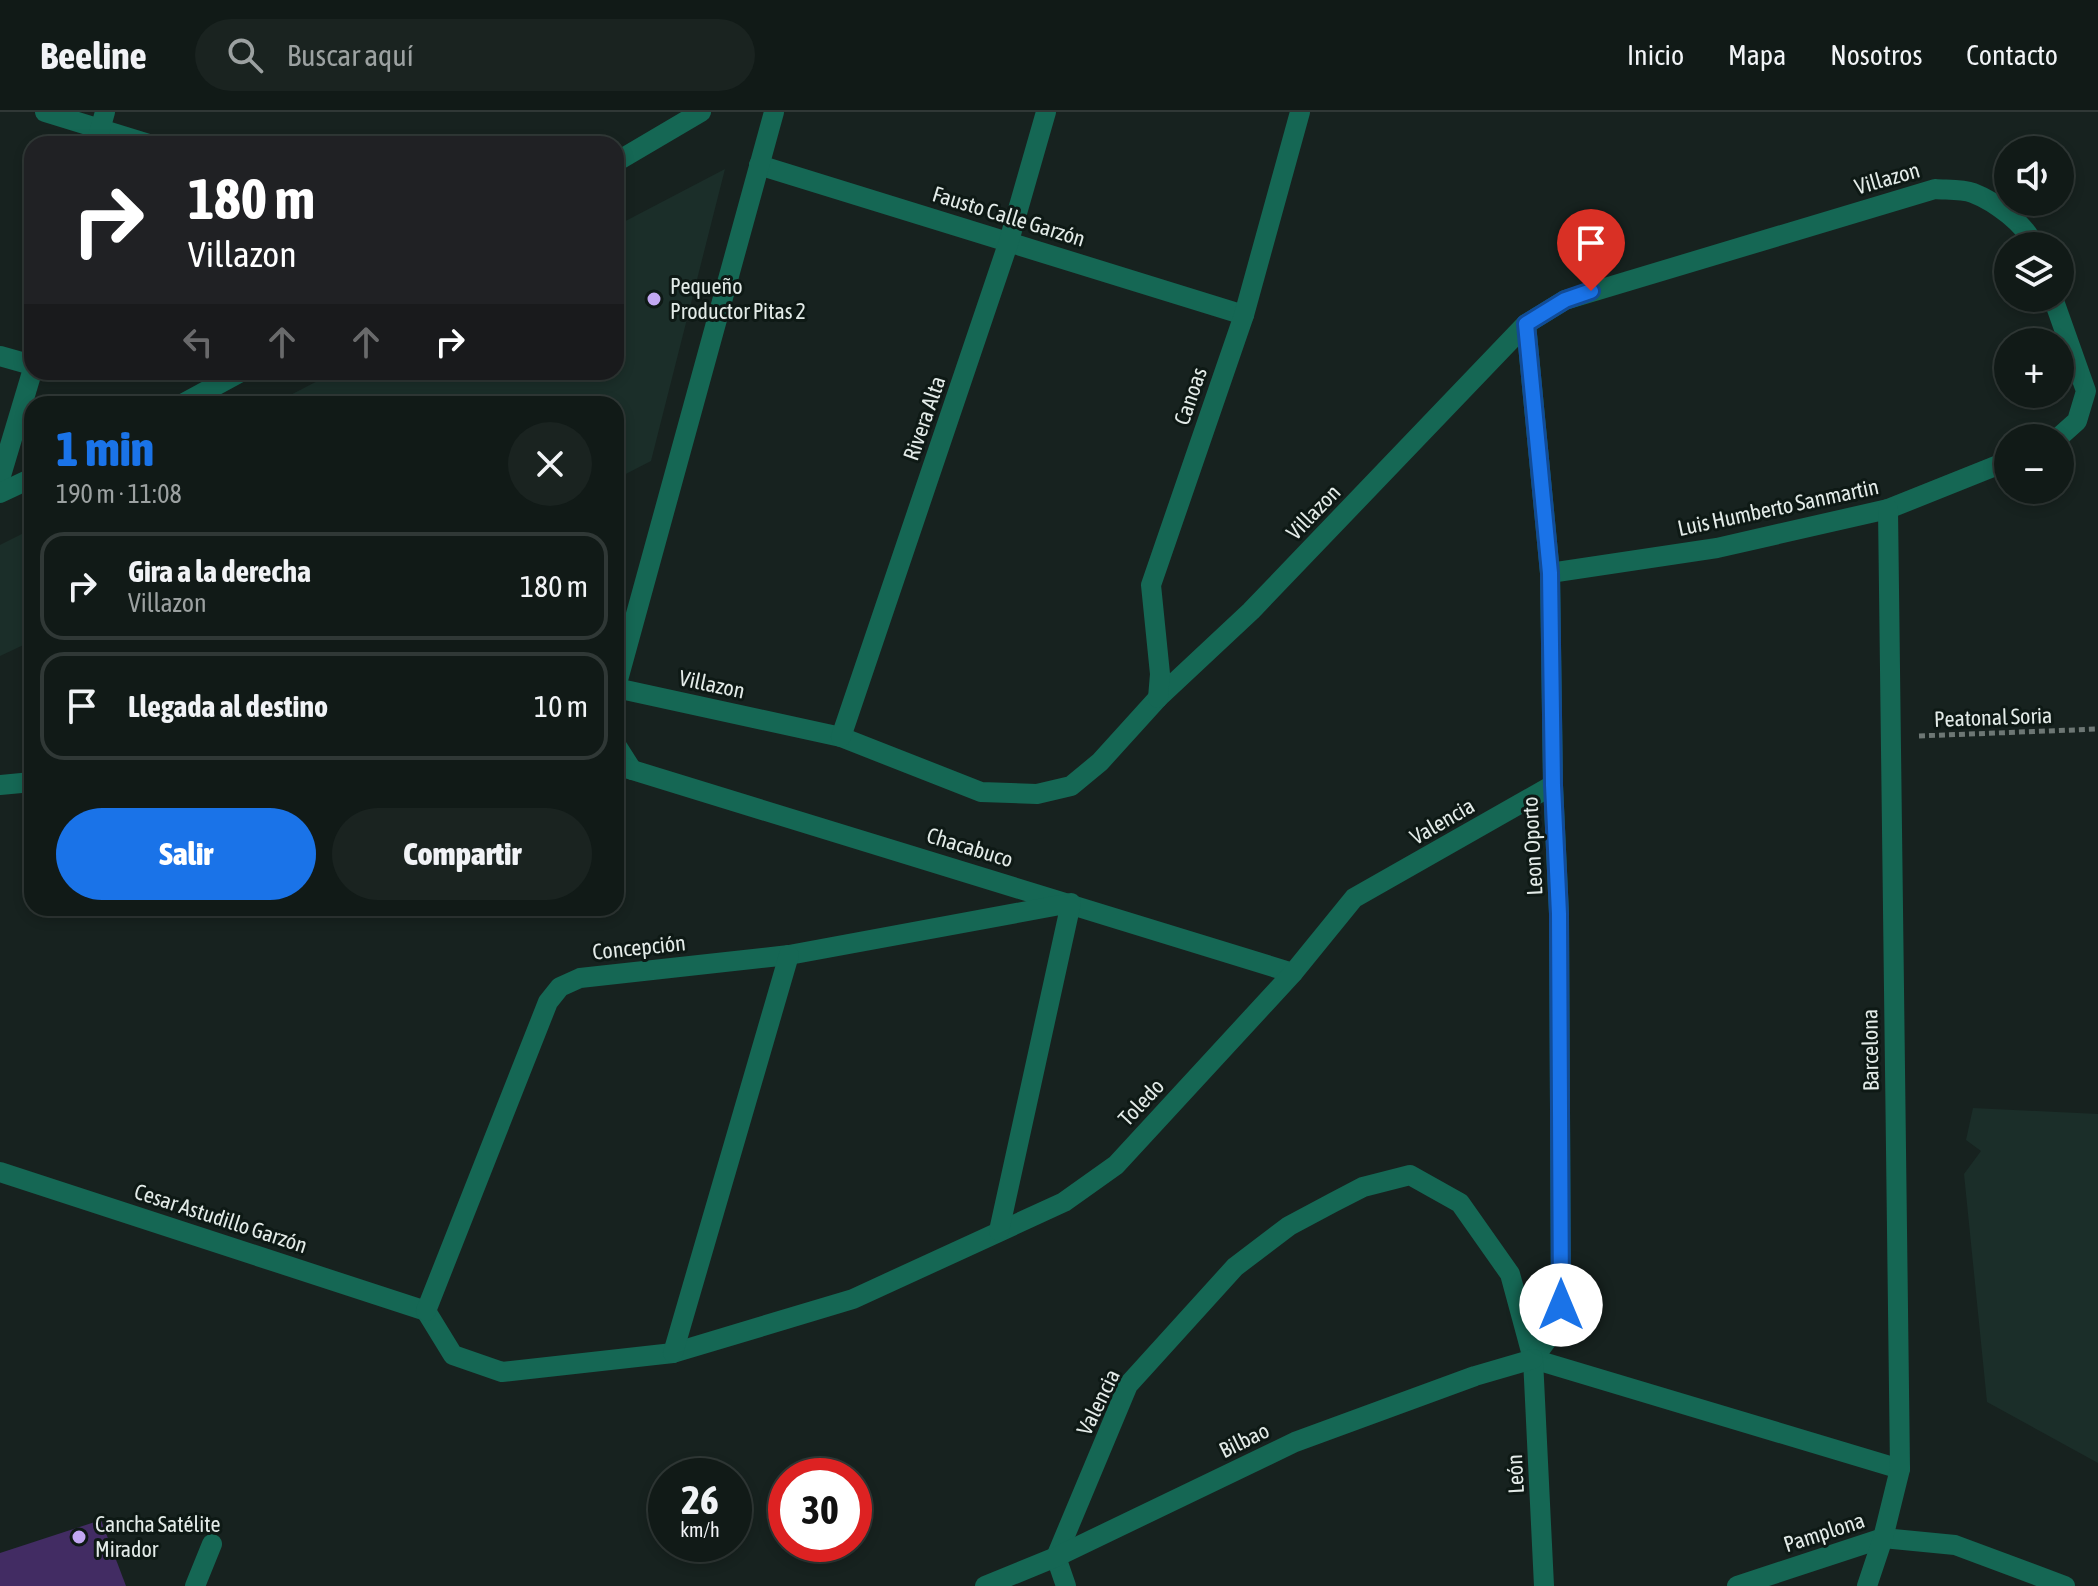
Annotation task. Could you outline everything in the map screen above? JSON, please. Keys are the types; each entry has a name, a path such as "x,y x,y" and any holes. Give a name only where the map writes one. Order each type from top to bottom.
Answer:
{"street":[{"path":"45,112 124,136"},
{"path":"624,157 701,112"},
{"path":"624,658 774,112"},
{"name":"Rivera Alta","path":"841,737 1009,241 1046,112"},
{"name":"Canoas","path":"1158,698 1160,674 1151,585 1244,315 1300,112"},
{"name":"Fausto Calle Garzón","path":"759,165 1244,315"},
{"name":"Villazon","path":"624,689 841,737 981,792 1037,794 1071,786 1100,762 1158,698 1251,611 1526,324 1565,300 1935,189 1972,193 2030,232"},
{"path":"2058,312 2086,391 2074,424"},
{"name":"Leon Oporto","path":"1526,324 1550,573 1553,785 1559,914 1561,1305 1552,1333 1533,1359"},
{"path":"0,356 24,363"},
{"path":"197,396 226,380"},
{"path":"0,479 24,399"},
{"name":"Luis Humberto Sanmartin","path":"1550,573 1717,548 1888,509 1994,467"},
{"path":"0,493 24,482"},
{"name":"Barcelona","path":"1867,1586 1900,1469 1888,509"},
{"name":"Chacabuco","path":"624,768 1293,973"},
{"path":"0,785 24,783"},
{"name":"Valencia","path":"1354,898 1553,785"},
{"name":"Toledo","path":"426,1311 453,1355 502,1372 673,1353 853,1299 1064,1202 1116,1165 1293,973 1354,898"},
{"path":"999,1231 1071,903"},
{"name":"Concepción","path":"426,1311 548,1002 560,987 580,978 789,955 1071,903"},
{"path":"673,1353 789,955"},
{"name":"Cesar Astudillo Garzón","path":"0,1172 426,1311"},
{"name":"Valencia","path":"1056,1557 1128,1385 1235,1267 1289,1226 1363,1187 1410,1175 1460,1203 1510,1274 1533,1359"},
{"path":"1533,1359 1900,1469"},
{"name":"Bilbao","path":"985,1586 1056,1557 1295,1442 1475,1376 1533,1359"},
{"name":"León","path":"1533,1359 1544,1586"},
{"name":"Pamplona","path":"1737,1586 1883,1538 1955,1545 2065,1586"},
{"path":"195,1586 212,1544"},
{"path":"1056,1557 1066,1586"}],"path":[{"name":"Peatonal Soria","path":"1890,737 2098,729"}],"shaded area":[{"name":"Pequeño Productor Pitas 2","path":"725,169 651,461 624,475 624,396 288,396 320,380 624,380 624,222"},
{"path":"24,533 24,645 0,656 0,545"},
{"path":"1973,1108 2098,1114 2098,1463 1987,1402 1964,1174 1981,1151 1966,1140"},
{"name":"Cancha Satélite Mirador","path":"101,1520 126,1586 0,1586 0,1553"}],"place":[{"name":"Pequeño Productor Pitas 2","path":"654,299"},
{"name":"Cancha Satélite Mirador","path":"79,1537"}],"route":[{"path":"1561,1305 1559,914 1553,785 1550,573 1526,324 1565,300 1591,291"}]}
